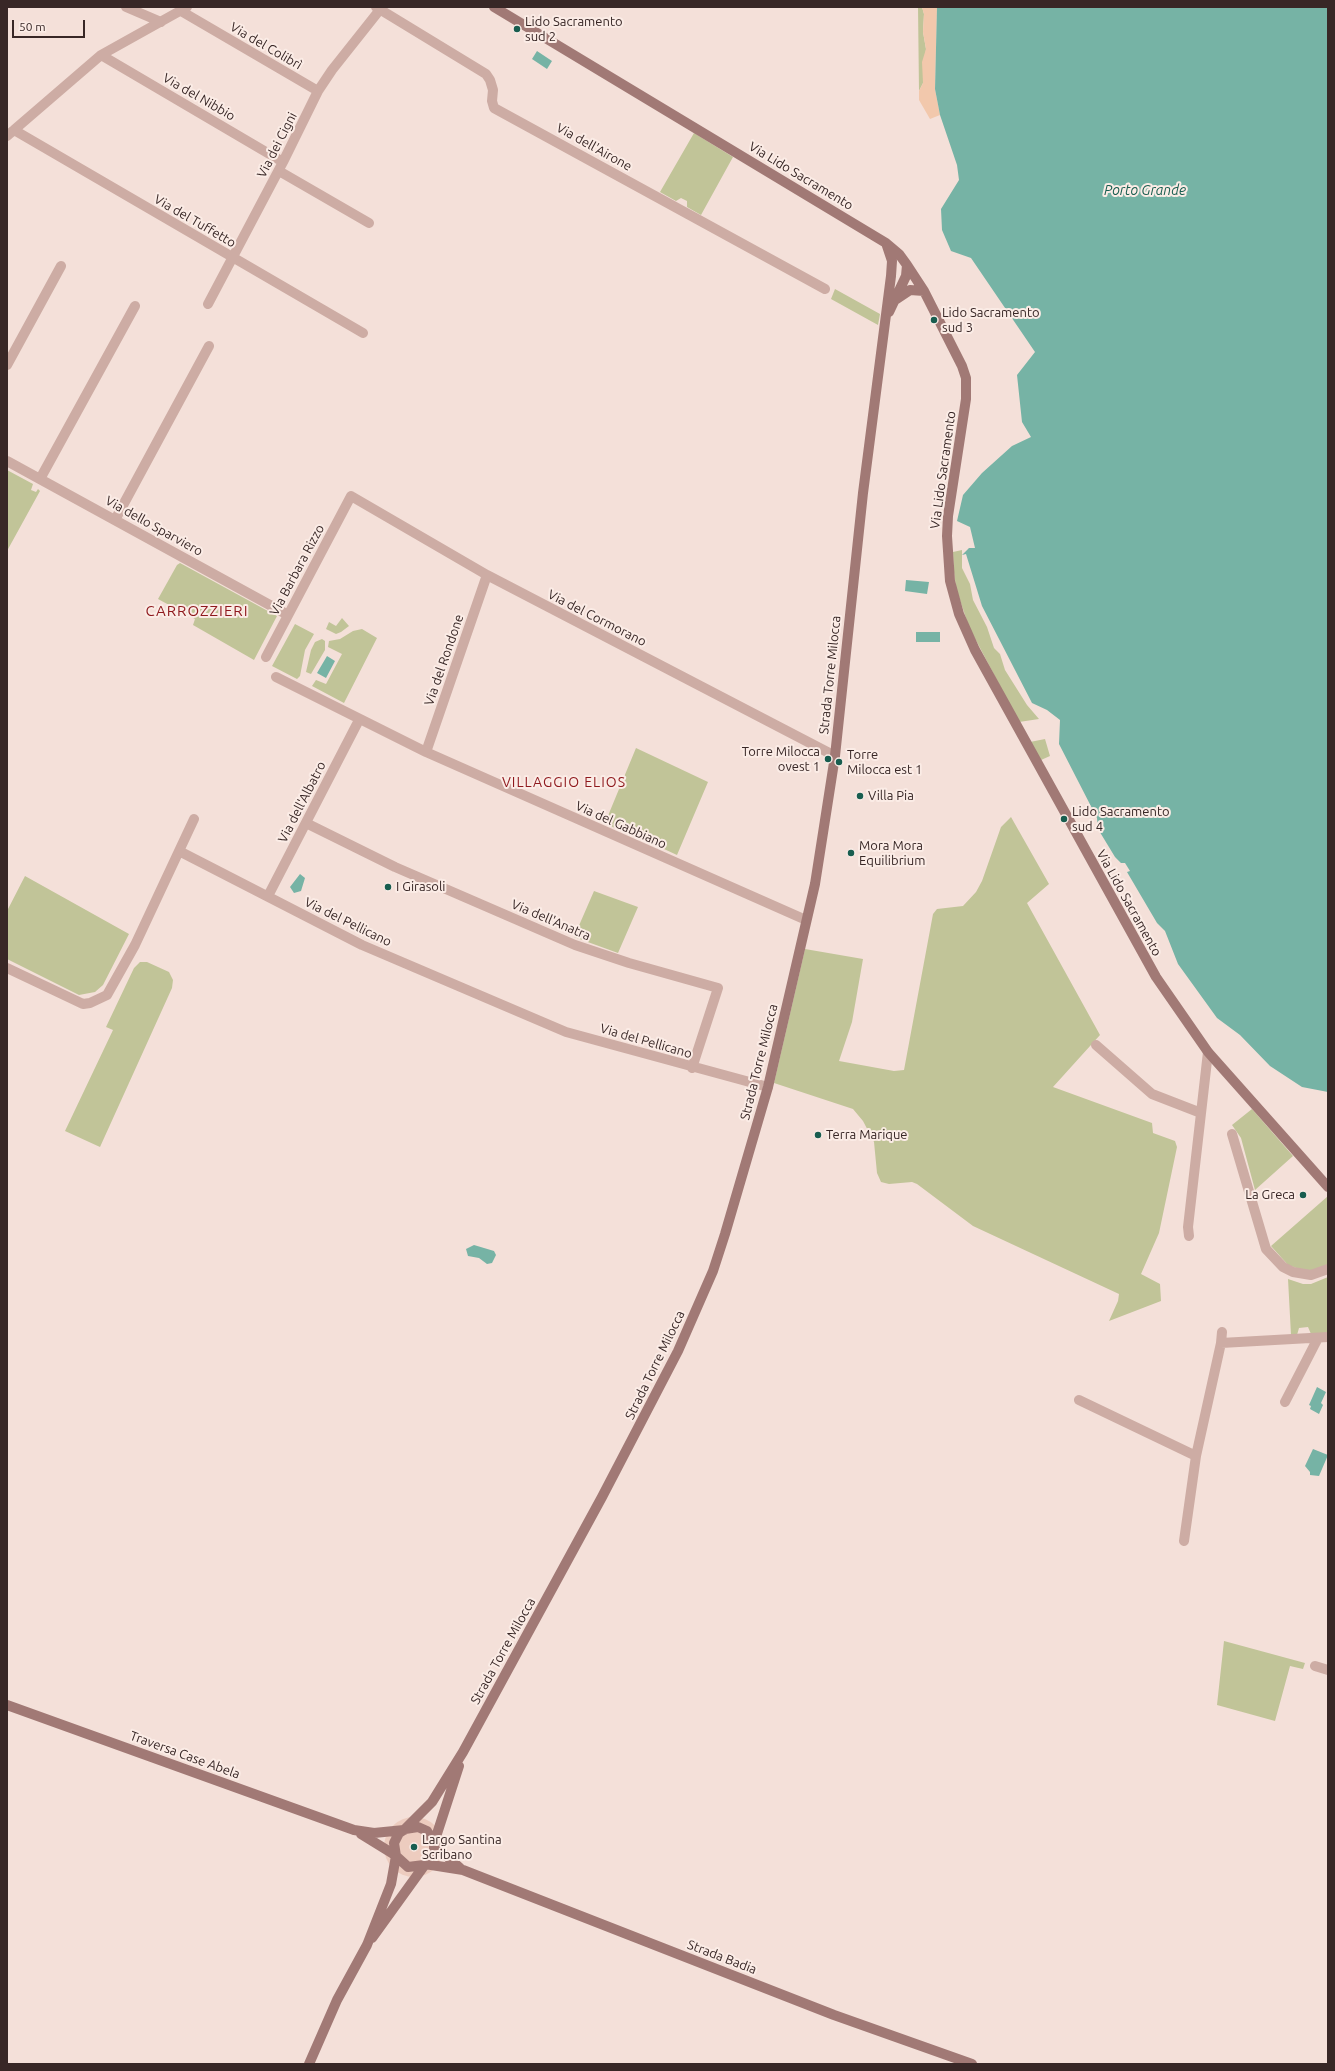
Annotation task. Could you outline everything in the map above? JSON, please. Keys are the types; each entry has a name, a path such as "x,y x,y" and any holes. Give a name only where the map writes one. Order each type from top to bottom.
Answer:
{"street":[{"path":"126,7 160,22"},
{"name":"Via Lido Sacramento","path":"494,7 886,243 899,254 907,265 924,291 962,366 967,387 948,516 947,536 950,581 959,614 990,677 1156,977 1208,1052 1328,1187"},
{"name":"Via dei Cigni","path":"208,304 281,167 318,91 332,70 380,8"},
{"name":"Via dell'Airone","path":"380,8 486,74 492,85 494,108 826,289"},
{"path":"10,133 101,55 184,9"},
{"name":"Via del Colibrì","path":"184,9 318,91"},
{"name":"Via del Nibbio","path":"101,55 281,167 369,224"},
{"name":"Via del Tuffetto","path":"10,133 363,333"},
{"name":"Strada Torre Milocca","path":"463,1752 602,1497 678,1351 713,1271 768,1087 815,884 835,756 863,485 891,276 892,261 886,243"},
{"path":"885,319 906,276 907,265 901,266 891,276"},
{"path":"7,364 60,266"},
{"path":"895,300 910,290 924,291"},
{"path":"40,479 135,306"},
{"path":"115,520 209,346"},
{"name":"Via dello Sparviero","path":"7,461 288,615"},
{"name":"Via del Cormorano","path":"351,496 487,575 835,756"},
{"name":"Via Barbara Rizzo","path":"266,657 351,496"},
{"name":"Via del Rondone","path":"426,752 487,575"},
{"name":"Via del Gabbiano","path":"276,677 359,720 426,752 806,920"},
{"name":"Via dell'Albatro","path":"268,896 359,720"},
{"path":"7,968 83,1004 90,1003 104,997 135,945 194,819"},
{"name":"Via dell'Anatra","path":"306,822 396,867 575,945 629,963 718,988 692,1068"},
{"name":"Via del Pellicano","path":"179,851 362,945 566,1032 692,1068 768,1087"},
{"path":"1096,1044 1152,1094 1201,1113"},
{"path":"1189,1236 1188,1227 1208,1052"},
{"path":"1232,1134 1266,1249 1283,1268 1293,1272 1311,1275 1328,1269"},
{"path":"1184,1541 1196,1456 1221,1343 1222,1332"},
{"path":"1221,1343 1323,1337"},
{"path":"1285,1402 1323,1337"},
{"path":"1078,1400 1196,1456"},
{"path":"1315,1666 1328,1670"},
{"name":"Traversa Case Abela","path":"7,1705 354,1830"},
{"path":"309,2064 337,2000 367,1945 391,1884 395,1856 394,1844 399,1833 432,1802 463,1752"},
{"path":"367,1945 433,1856 434,1844 463,1752"},
{"path":"354,1830 374,1833 414,1827 423,1829 430,1834 434,1844 464,1870"},
{"path":"354,1830 395,1856 408,1867 425,1865 464,1870"},
{"name":"Strada Badia","path":"464,1870 834,2014 972,2064"}],"green space":[{"path":"918,7 922,7 924,14 923,32 926,49 923,83 919,91"},
{"path":"694,133 733,157 701,215 687,207 687,201 681,198 676,201 660,192"},
{"path":"835,289 880,314 878,325 831,299"},
{"path":"7,470 33,484 31,490 36,492 38,489 40,491 7,551"},
{"path":"962,550 962,568 970,584 973,600 987,627 994,648 1000,654 1005,670 1027,705 1039,719 1019,722 969,627 956,588 954,572 953,552"},
{"path":"180,563 277,616 254,660 193,625 195,619 158,599 177,565"},
{"path":"342,618 349,626 341,632 336,634 326,629 329,622 336,626"},
{"path":"295,624 314,634 305,650 300,676 297,679 272,666"},
{"path":"362,629 377,638 344,703 312,686 316,680 326,684 342,654 328,647 329,641 340,639 353,631"},
{"path":"322,639 325,641 325,650 311,674 306,672 311,650 315,642"},
{"path":"1045,739 1050,756 1041,760 1030,742"},
{"path":"636,748 708,782 677,855 664,849 664,845 660,843 657,842 652,844 627,833 626,829 621,827 617,829 605,823"},
{"path":"1011,817 1049,884 1027,903 1100,1035 1053,1087 1152,1123 1153,1133 1175,1141 1177,1147 1159,1233 1141,1274 1160,1284 1161,1301 1109,1321 1118,1301 1119,1294 973,1226 917,1184 912,1182 889,1184 881,1182 877,1173 874,1142 863,1121 853,1109 774,1083 805,949 863,959 852,1022 839,1061 894,1071 904,1070 933,914 937,909 963,906 976,892 982,881 1001,827"},
{"path":"25,876 129,934 103,985 95,992 79,995 7,959 7,911"},
{"path":"594,891 638,907 618,953 574,937"},
{"path":"140,962 147,962 169,972 173,980 172,988 100,1147 65,1131 113,1030 106,1027 134,968"},
{"path":"1252,1109 1293,1156 1255,1190 1241,1138 1232,1125"},
{"path":"1328,1196 1328,1265 1308,1272 1288,1265 1271,1246"},
{"path":"1328,1277 1328,1333 1311,1334 1308,1327 1299,1328 1297,1335 1291,1335 1288,1279 1303,1284 1311,1284"},
{"path":"1224,1641 1305,1663 1303,1669 1290,1666 1275,1721 1217,1705"}],"sand":[{"path":"922,7 937,7 935,89 940,115 930,119 919,100 919,91 923,83 922,62 926,49 923,32 924,14"}],"shaded area":[{"name":"Largo Santina Scribano","path":"414,1817 430,1822 435,1826 439,1831 444,1847 439,1863 435,1868 430,1872 414,1877 398,1872 393,1868 389,1863 384,1847 389,1831 393,1826 398,1822"}],"water":[{"name":"Porto Grande","path":"937,7 1328,7 1328,1092 1302,1087 1270,1066 1240,1035 1217,1018 1178,964 1165,931 1157,923 1127,872 1130,871 1125,863 1121,863 1115,857 1098,829 1097,818 1059,744 1060,720 1047,710 1032,703 982,606 966,554 962,555 969,548 975,548 970,527 957,521 963,495 982,473 1012,446 1031,437 1022,422 1017,375 1035,352 971,258 951,251 942,230 941,209 959,180 957,165 940,115 935,89"},
{"path":"537,51 552,61 547,69 532,59"},
{"path":"906,580 929,582 927,594 905,591"},
{"path":"916,632 940,632 940,642 916,642"},
{"path":"327,656 335,661 326,678 317,673"},
{"path":"300,874 305,878 301,891 294,893 290,887"},
{"path":"474,1245 494,1251 496,1255 492,1263 487,1264 479,1258 468,1256 466,1249"},
{"path":"1317,1387 1326,1392 1321,1403 1323,1405 1319,1414 1310,1409 1311,1406 1309,1405"},
{"path":"1313,1449 1328,1455 1319,1476 1310,1475 1310,1472 1305,1466"}],"place":[{"name":"Lido Sacramento sud 2","path":"517,29"},
{"name":"Lido Sacramento sud 3","path":"934,320"},
{"name":"Torre Milocca ovest 1","path":"828,759"},
{"name":"Torre Milocca est 1","path":"839,762"},
{"name":"Villa Pia","path":"860,796"},
{"name":"Lido Sacramento sud 4","path":"1064,819"},
{"name":"Mora Mora Equilibrium","path":"851,853"},
{"name":"I Girasoli","path":"388,887"},
{"name":"Terra Marique","path":"818,1135"},
{"name":"La Greca","path":"1303,1195"},
{"name":"Largo Santina Scribano","path":"414,1847"}],"district":[{"name":"CARROZZIERI","path":"197,611"},
{"name":"VILLAGGIO ELIOS","path":"564,782"}]}
